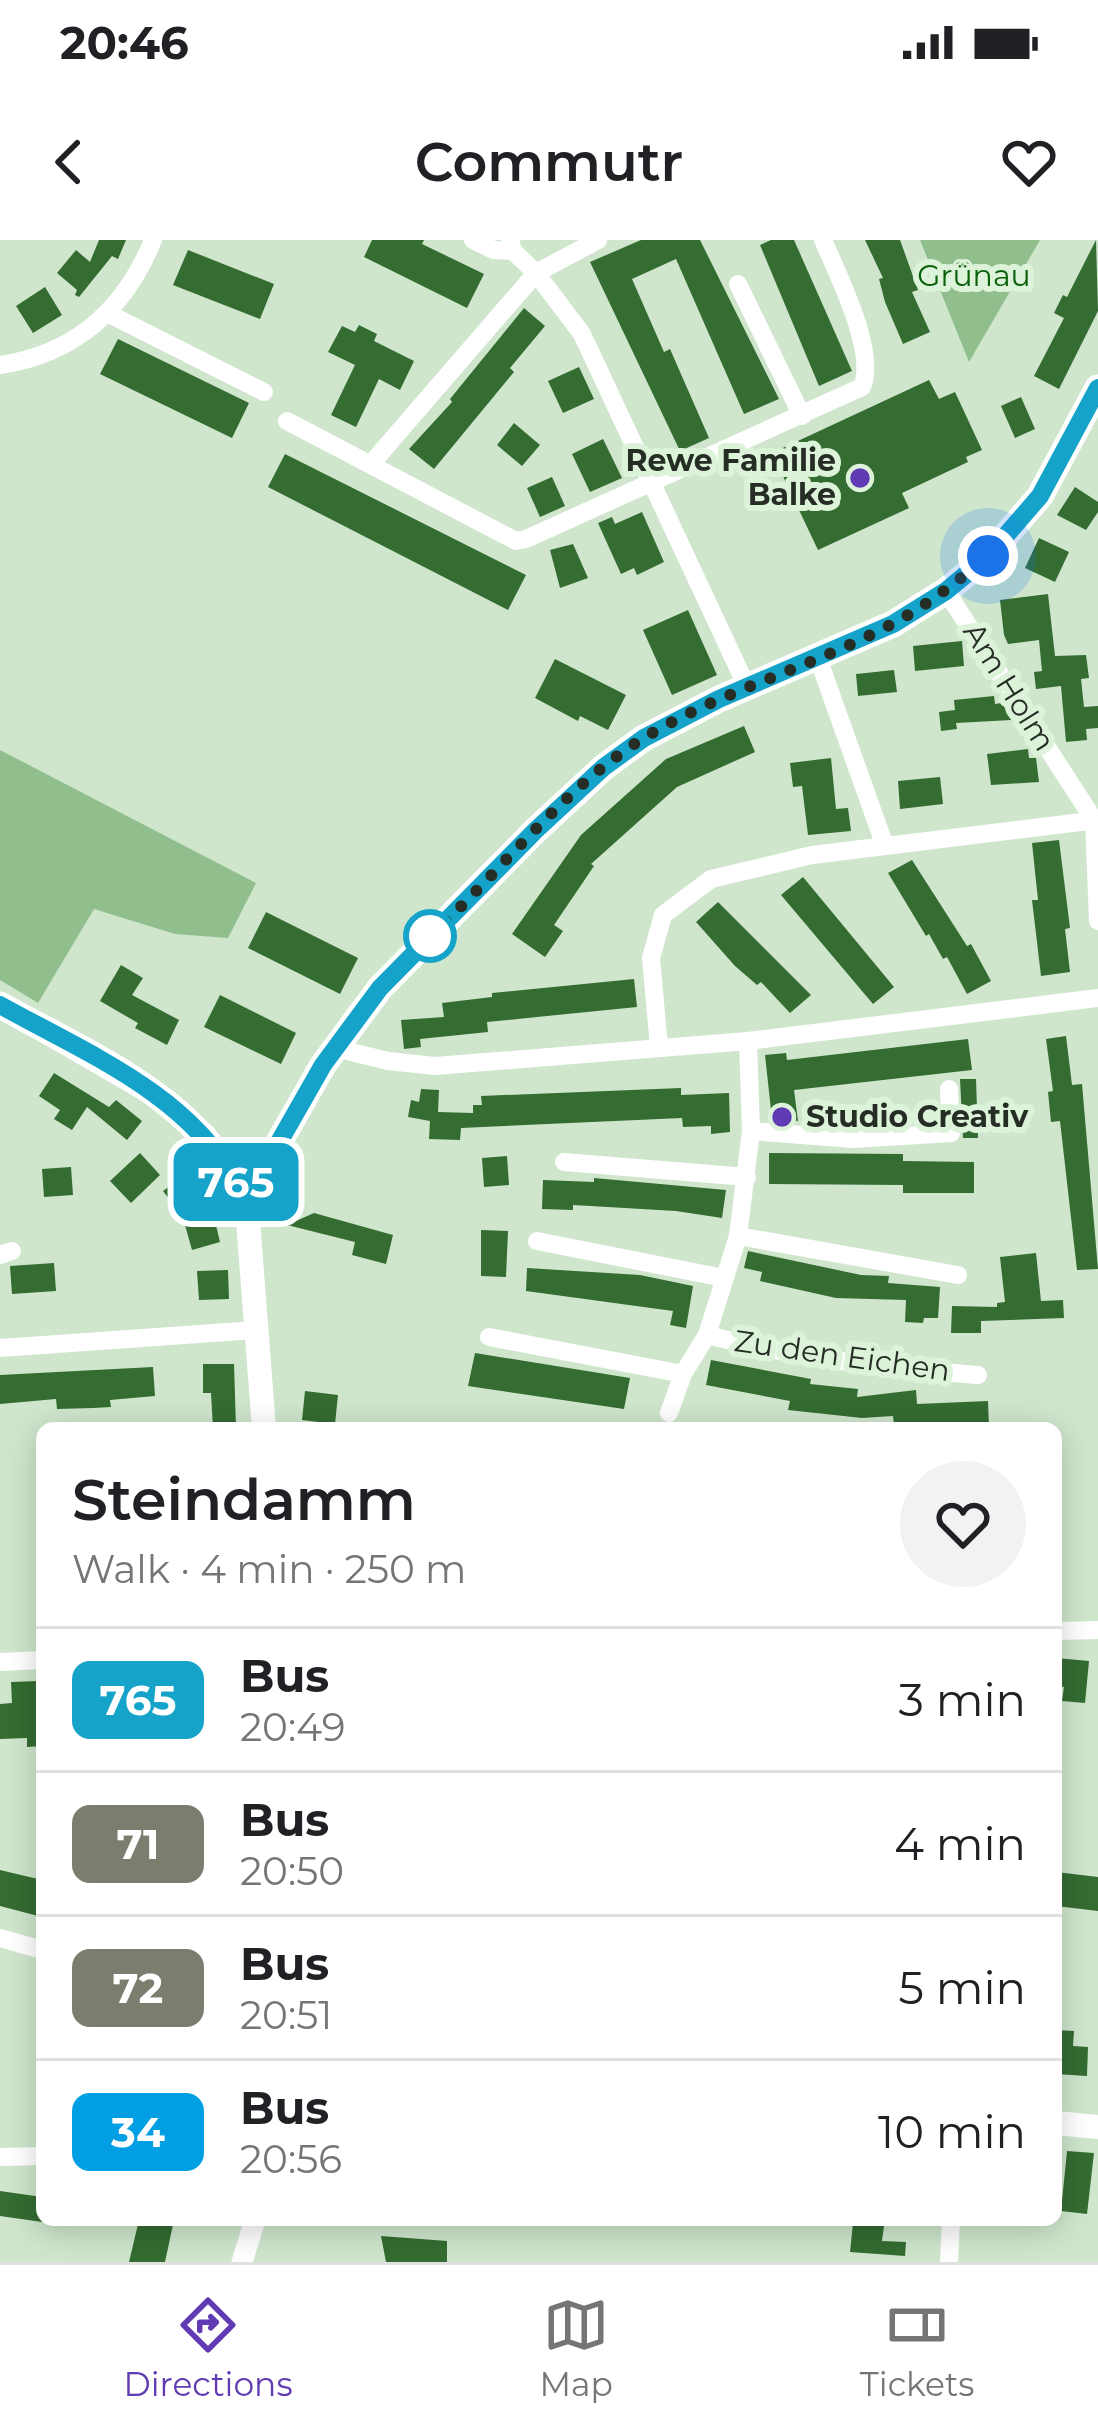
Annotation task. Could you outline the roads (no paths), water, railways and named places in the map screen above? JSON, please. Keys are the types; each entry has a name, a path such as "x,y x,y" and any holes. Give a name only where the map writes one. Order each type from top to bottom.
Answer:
{"main road":[{"path":"0,1005 168,1102 205,1136 236,1182 248,1221 264,1422"},
{"path":"1062,2124 1098,2127"}],"street":[{"path":"0,365 45,355 110,314 137,276 153,240"},
{"path":"473,240 494,250 512,246 582,334 747,687"},
{"path":"371,464 536,273 598,240"},
{"path":"287,421 516,541 862,387 868,373 850,302 823,240"},
{"path":"738,284 802,416"},
{"path":"110,314 264,392"},
{"path":"236,1182 274,1151 335,1048 380,988 604,767 644,738 893,624 946,591 988,556 1040,496 1098,388"},
{"name":"Am Holm","path":"946,591 1096,820"},
{"path":"818,658 885,846"},
{"path":"659,1047 652,958 663,915 711,879 812,855 1096,820 1098,922"},
{"path":"335,1048 435,1066 748,1041 1098,998"},
{"name":"Zu den Eichen","path":"669,1413 683,1374 707,1335 738,1236 751,1131 748,1041"},
{"path":"751,1131 854,1139 951,1133 949,1089"},
{"path":"563,1162 747,1177"},
{"path":"738,1236 958,1275"},
{"path":"537,1241 724,1278"},
{"path":"0,1348 256,1330"},
{"name":"Zu den Eichen","path":"707,1335 763,1350 872,1367 978,1376"},
{"path":"489,1337 683,1374"},
{"path":"1062,1630 1098,1630"},
{"path":"0,1662 36,1660"},
{"path":"0,1938 36,1948"},
{"path":"0,2157 36,2156"},
{"path":"242,2262 253,2226"},
{"path":"949,2262 951,2226"}],"place":[{"name":"Rewe Familie Balke","path":"860,478"},
{"name":"Studio Creativ","path":"782,1117"}],"park label":[{"name":"Grünau","path":"974,276"}]}
